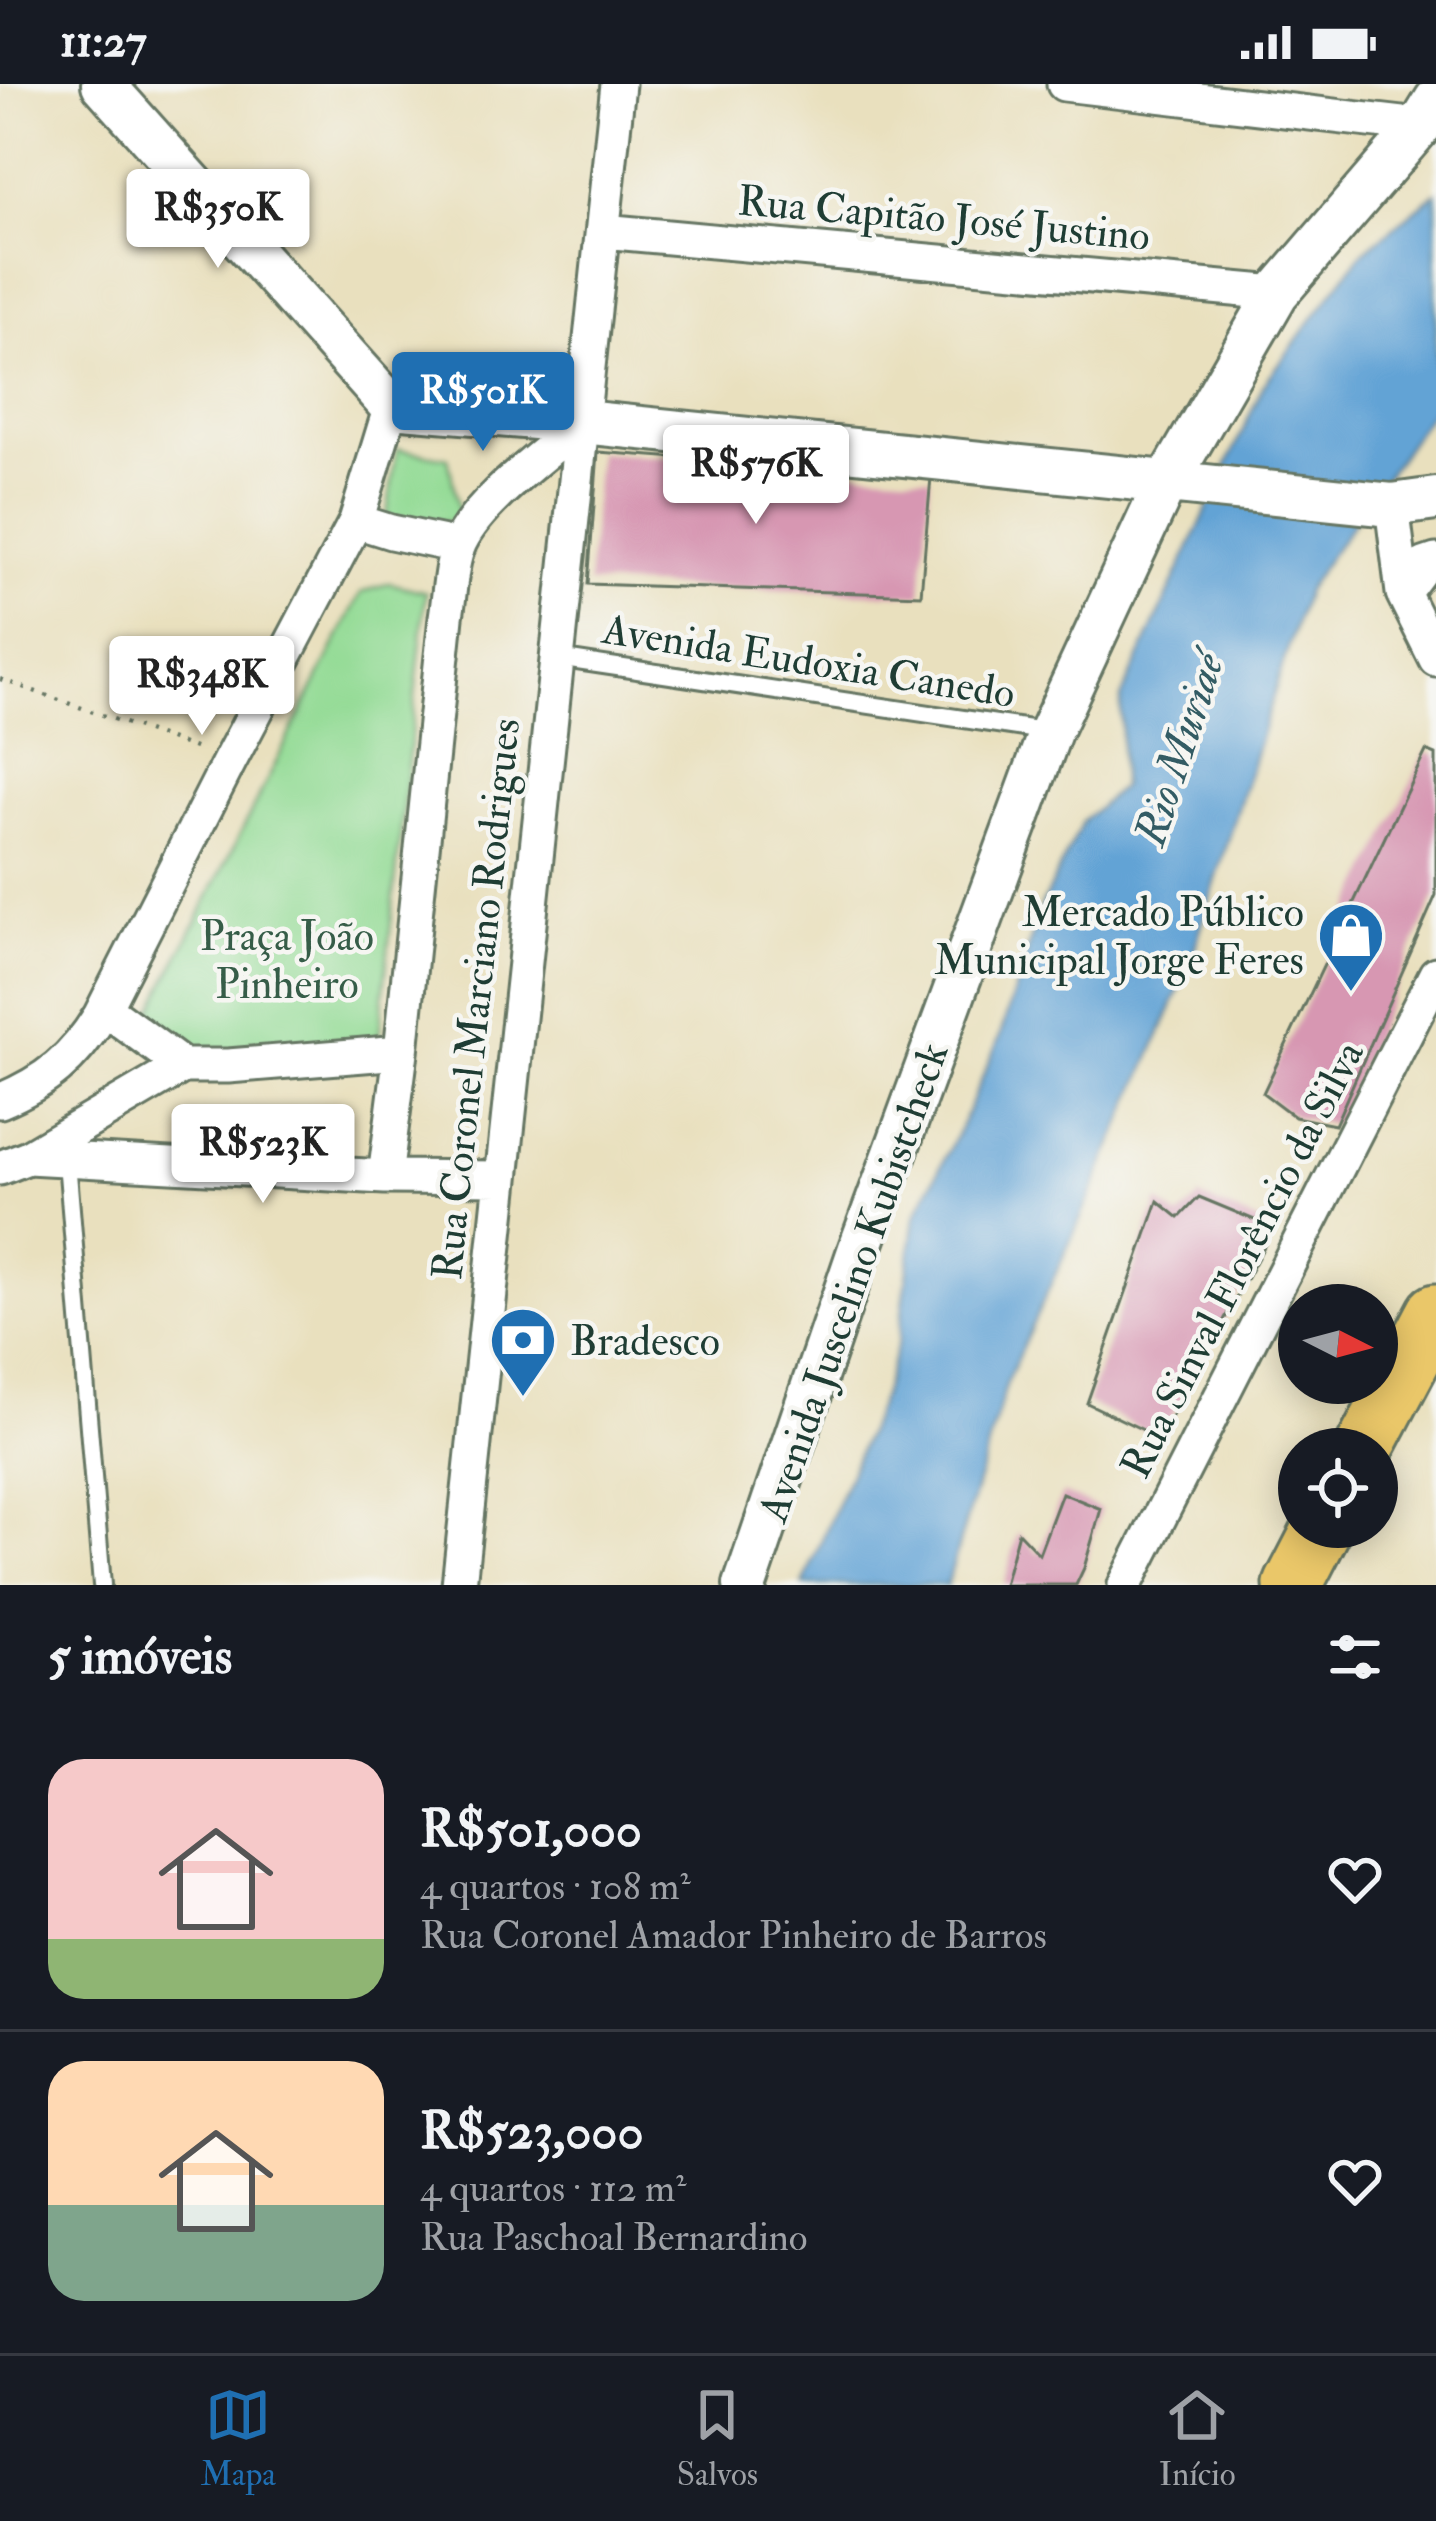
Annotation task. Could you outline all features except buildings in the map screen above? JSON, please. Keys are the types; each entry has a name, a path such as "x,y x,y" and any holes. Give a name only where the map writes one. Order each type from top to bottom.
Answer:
{"highway":[{"path":"1375,1428 1436,1313"},
{"path":"1293,1585 1312,1548"}],"street":[{"path":"103,84 391,406 1382,504 1436,499"},
{"name":"Rua Coronel Marciano Rodrigues","path":"458,1585 618,84"},
{"path":"1064,84 1428,113"},
{"name":"Avenida Juscelino Kubistcheck","path":"745,1585 859,1251 1050,733 1277,293 1428,113"},
{"name":"Rua Capitão José Justino","path":"603,231 1277,293"},
{"path":"0,1101 32,1087 59,1067 82,1045 104,1008 356,521 391,406"},
{"path":"385,1178 446,617 458,546 487,506 582,422"},
{"path":"1382,504 1436,525"},
{"path":"1382,504 1403,593 1436,659"},
{"path":"356,521 458,546"},
{"path":"1403,593 1424,565 1436,561"},
{"name":"Rua Sinval Florêncio da Silva","path":"1125,1585 1436,974"},
{"path":"104,1008 182,1066"},
{"path":"14,1162 182,1066 401,1052"},
{"path":"14,1162 385,1178 501,1178"}],"lane":[{"name":"Avenida Eudoxia Canedo","path":"557,658 1050,733"},
{"path":"67,1161 102,1585"}],"path":[{"path":"0,679 230,760"}],"green space":[{"path":"397,449 448,458 461,522 386,520"},
{"name":"Praça João Pinheiro","path":"389,583 426,592 377,1056 198,1057 169,1048 152,1010 361,593"}],"water":[{"name":"Rio Muriaé","path":"1436,193 1436,405 1306,590 1188,970 1008,1379 947,1585 803,1585 882,1396 898,1342 915,1217 999,1039 1043,902 1083,821 1121,787 1121,698 1264,384 1362,253"}],"place":[{"name":"Mercado Público Municipal Jorge Feres","path":"1351,994"},
{"name":"Bradesco","path":"523,1399"}]}
